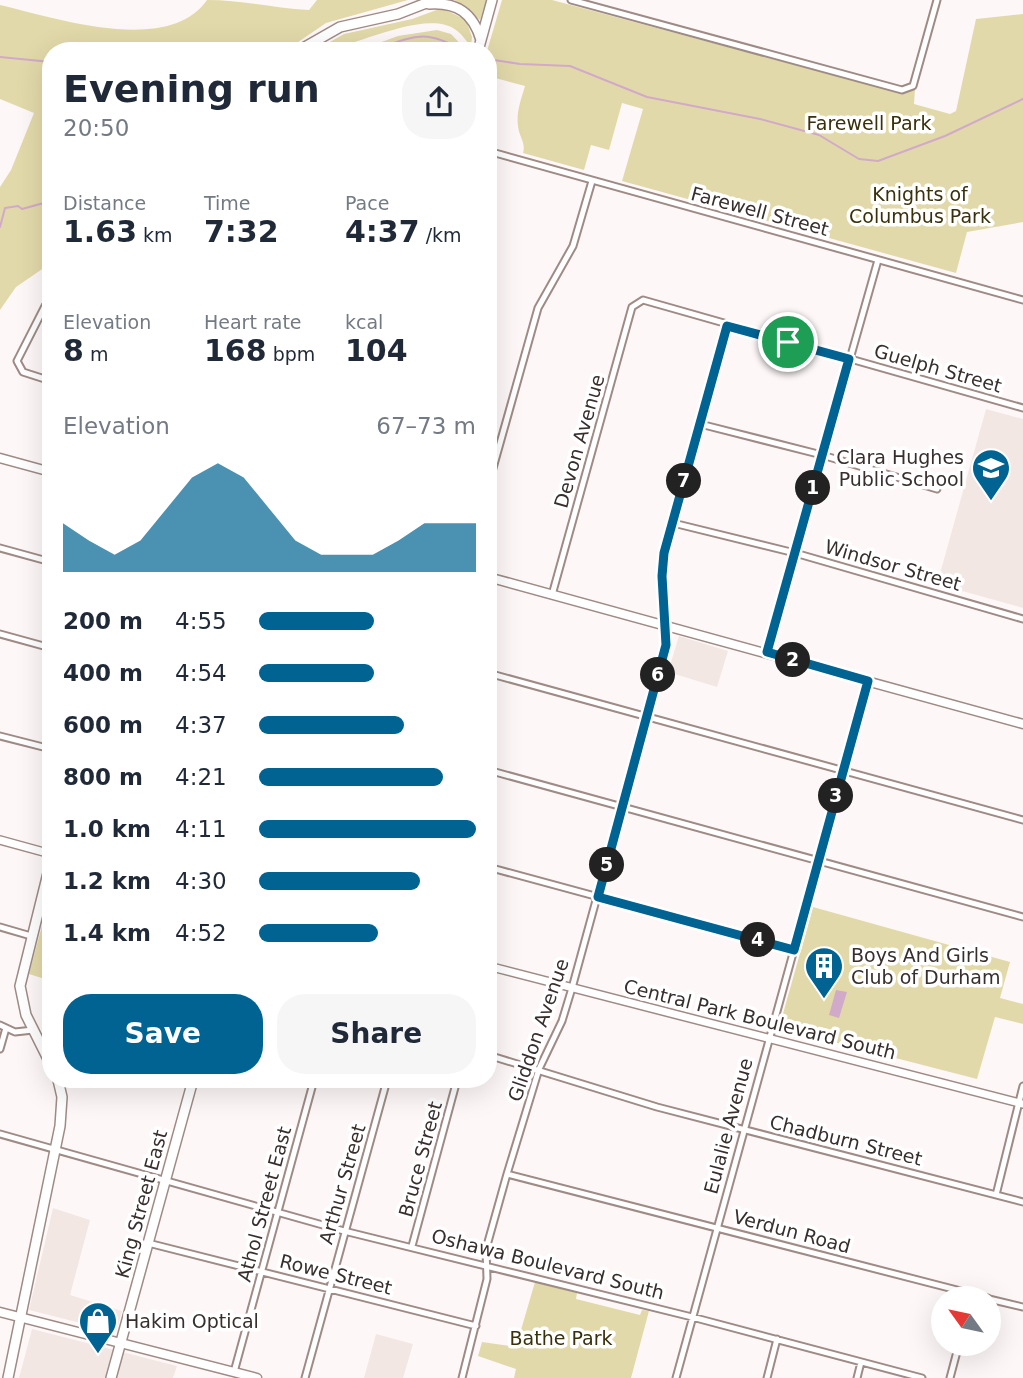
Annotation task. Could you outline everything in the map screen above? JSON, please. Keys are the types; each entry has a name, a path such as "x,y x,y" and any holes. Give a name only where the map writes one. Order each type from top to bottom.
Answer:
{"main road":[{"path":"481,42 492,0"},
{"path":"314,42 340,27 431,2 454,5 466,12 476,23 479,42"},
{"path":"0,458 42,470"},
{"path":"497,579 1023,724"},
{"path":"42,895 20,986 23,1006 42,1048"},
{"path":"8,1378 22,1319 62,1109 59,1088"},
{"name":"King Street East","path":"111,1378 191,1088"},
{"path":"0,1312 233,1375 257,1378"}],"street":[{"path":"571,0 587,2 902,90 913,86 937,0"},
{"name":"Farewell Street","path":"497,154 1023,300"},
{"path":"497,454 538,308 573,246 592,181"},
{"path":"767,652 878,260"},
{"name":"Guelph Street","path":"643,300 1023,408"},
{"name":"Devon Avenue","path":"552,595 632,307 643,300"},
{"path":"42,312 17,361 23,372 42,378"},
{"name":"Gliddon Avenue","path":"462,1378 487,1279 486,1249 539,1069 562,1021 572,988 666,645 662,565 727,326"},
{"path":"700,424 822,455 937,489"},
{"name":"Windsor Street","path":"673,523 795,553 1023,619"},
{"path":"0,548 42,560"},
{"path":"0,634 42,646"},
{"path":"497,675 1023,820"},
{"name":"Eulalie Avenue","path":"676,1378 868,681"},
{"path":"0,736 42,747"},
{"path":"497,772 1023,917"},
{"path":"0,840 42,852"},
{"path":"497,869 794,950"},
{"path":"0,927 31,936"},
{"name":"Central Park Boulevard South","path":"497,967 1021,1103"},
{"path":"0,1049 3,1027 15,1032 33,1030"},
{"name":"Chadburn Street","path":"497,1057 657,1107 1023,1202"},
{"path":"996,1195 1021,1103 1023,1086"},
{"name":"Athol Street East","path":"233,1375 312,1088"},
{"name":"Arthur Street","path":"305,1378 385,1088"},
{"name":"Bruce Street","path":"412,1246 455,1088"},
{"name":"Oshawa Boulevard South","path":"0,1134 344,1231 692,1317 922,1378"},
{"name":"Verdun Road","path":"507,1174 934,1286"},
{"name":"Rowe Street","path":"148,1243 476,1326"},
{"name":"Verdun Road","path":"1001,1302 1023,1307"},
{"path":"767,1378 777,1339"},
{"path":"950,1378 956,1356"},
{"path":"856,1378 861,1362"}],"shaded area":[{"name":"Clara Hughes Public School","path":"986,409 1023,419 1023,608 937,584"},
{"path":"679,636 728,651 717,687 668,672"},
{"path":"836,990 847,992 839,1018 829,1015"},
{"path":"53,1208 90,1220 70,1295 122,1311 116,1332 29,1310"},
{"path":"32,1329 177,1366 173,1378 19,1378"},
{"path":"376,1334 413,1344 403,1378 364,1378"}],"green space":[{"path":"207,0 309,10 317,0 408,0 326,23 298,42 42,42 42,269 16,287 0,310 0,187 11,170 34,113 0,99 0,5 80,24 139,30 166,26 189,17"},
{"path":"454,0 487,0 480,20"},
{"name":"Knights of Columbus Park","path":"502,0 552,0 899,93 915,89 914,104 950,114 956,111 976,19 1023,14 1023,222 967,232 956,273 622,181 643,109 622,103 609,150 591,145 584,170 523,153 518,116 525,86 497,78 497,42 490,42"},
{"path":"442,8 466,20 471,42 467,42 456,30 442,24 425,24 354,42 330,42 344,34 412,19"},
{"path":"437,30 451,34 459,42 382,42 398,36"},
{"path":"813,907 1010,962 1000,998 1023,1004 1023,1024 995,1017 977,1079 779,1028"},
{"path":"42,926 42,978 29,974"},
{"name":"Bathe Park","path":"535,1282 577,1293 576,1299 640,1315 642,1310 649,1311 631,1378 514,1378 516,1369 478,1356 482,1342 516,1347"}],"waterway":[{"path":"398,42 418,37 445,42"},
{"path":"0,57 42,61"},
{"path":"497,60 570,66 647,97 760,119 819,135 859,159 878,161 945,136 1023,99"},
{"path":"0,227 5,208 18,206 22,209 42,203"}],"place":[{"name":"Clara Hughes Public School","path":"991,502"},
{"name":"Boys And Girls Club of Durham","path":"824,1000"},
{"name":"Hakim Optical","path":"98,1355"}],"route":[{"path":"727,326 788,342 849,359 767,652 868,681 794,950 598,897 666,645 662,576 664,553 727,326"}],"park label":[{"name":"Farewell Park","path":"869,123"}]}
